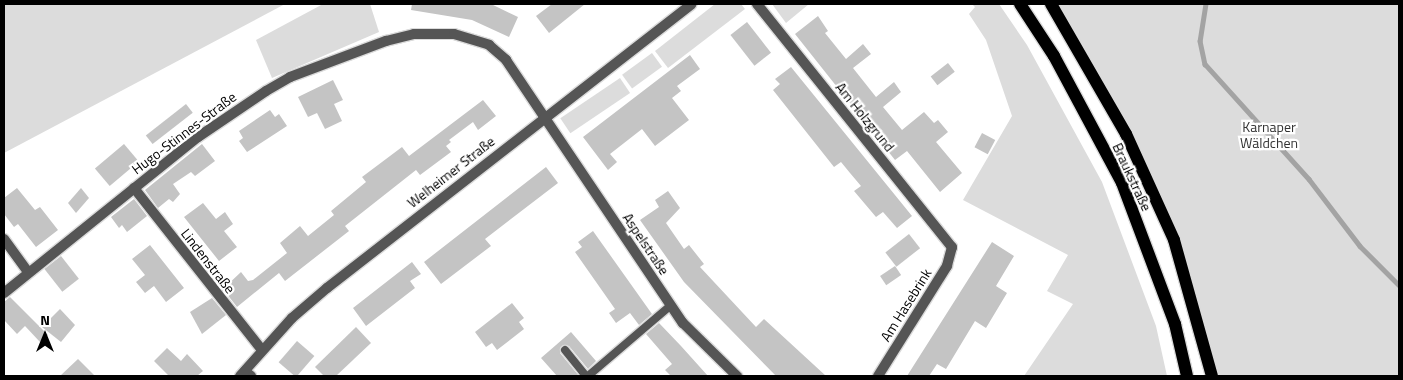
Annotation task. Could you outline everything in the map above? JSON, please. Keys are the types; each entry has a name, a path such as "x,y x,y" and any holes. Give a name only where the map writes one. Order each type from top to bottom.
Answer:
{"main road":[{"name":"Braukstraße","path":"1020,4 1054,56 1122,183 1175,324 1187,376"},
{"name":"Braukstraße","path":"1051,4 1126,134 1174,240 1212,376"}],"street":[{"name":"Welheimer Straße","path":"245,374 262,350 326,288 543,117 692,4"},
{"name":"Am Holzgrund","path":"757,4 952,246"},
{"name":"Hugo-Stinnes-Straße","path":"4,293 230,113 290,78 386,41 414,34 454,34 489,45 506,60 543,117"},
{"name":"Aspelstraße","path":"543,117 683,322 737,376"},
{"name":"Lindenstraße","path":"134,188 262,350"},
{"path":"4,239 28,272"},
{"name":"Am Hasebrink","path":"878,376 947,266 952,246"}],"lane":[{"path":"565,350 587,376 671,305"}],"green space":[{"path":"4,4 285,4 4,153"},
{"path":"323,4 370,4 379,32 272,78 256,40"},
{"path":"715,4 741,4 745,9 668,68 655,51"},
{"path":"772,4 809,4 786,23"},
{"path":"972,4 999,4 1027,45 1102,182 1156,326 1167,376 1024,376 1073,304 1047,291 1068,255 963,200 1012,116 986,40 969,14 975,7"},
{"name":"Karnaper Wäldchen","path":"1052,4 1399,4 1399,376 1214,376 1175,241"},
{"path":"652,53 662,67 632,89 622,75"},
{"path":"620,78 630,93 570,133 560,118"}],"building":[{"path":"412,4 491,4 518,17 509,37 472,20 411,10"},
{"path":"552,4 585,4 549,33 536,16"},
{"path":"818,16 828,31 825,33 846,59 863,44 871,54 853,68 876,97 894,82 901,92 883,107 902,130 924,112 934,123 938,120 948,132 936,142 962,173 940,192 907,151 895,160 795,34"},
{"path":"747,22 771,53 754,66 730,35"},
{"path":"690,55 700,69 677,86 681,91 672,98 689,120 655,146 642,129 610,154 617,162 608,170 583,137"},
{"path":"948,63 955,72 937,85 931,77"},
{"path":"791,67 912,216 897,228 883,212 876,217 854,191 861,186 841,162 834,167 773,90 780,84 775,79"},
{"path":"333,80 343,100 334,104 342,121 325,129 317,113 308,117 298,97"},
{"path":"483,100 496,116 478,130 473,122 449,140 451,142 446,146 451,152 420,175 416,170 345,226 349,231 285,281 279,273 237,307 223,289 241,272 248,281 253,280 287,253 280,243 300,226 308,236 334,215 331,211 366,182 362,177 402,147 409,156"},
{"path":"186,104 193,113 153,144 146,135"},
{"path":"270,110 275,117 279,114 287,126 247,152 239,141 243,138 239,131"},
{"path":"982,133 995,140 988,154 974,147"},
{"path":"124,144 139,162 110,186 95,168"},
{"path":"202,144 215,161 195,176 191,172 173,184 180,194 173,202 169,199 158,208 145,190"},
{"path":"546,167 558,183 485,239 491,246 441,284 424,262"},
{"path":"17,188 35,210 40,207 58,230 36,247 18,224 14,227 4,214 4,198"},
{"path":"81,188 89,198 76,213 68,203"},
{"path":"668,191 680,208 666,223 684,249 689,245 704,264 700,267 756,327 764,319 826,376 776,376 684,282 640,220 659,207 655,200"},
{"path":"134,199 147,216 127,232 122,225 119,228 111,217"},
{"path":"203,203 216,219 225,212 233,224 224,231 237,247 219,261 184,217"},
{"path":"593,231 652,314 639,325 630,313 616,323 609,313 615,309 575,252 582,247 578,242"},
{"path":"909,234 920,248 896,267 885,252"},
{"path":"992,242 1014,256 996,286 1007,293 986,328 975,321 946,369 937,364 929,376 907,376"},
{"path":"150,245 184,288 166,302 154,286 145,293 136,282 145,275 132,259"},
{"path":"61,256 79,279 62,292 44,269"},
{"path":"412,262 421,274 410,281 415,288 366,326 353,308"},
{"path":"895,266 901,275 886,285 880,276"},
{"path":"10,297 48,335 40,342 25,326 17,334 4,320 4,302"},
{"path":"212,298 226,315 202,334 190,312"},
{"path":"512,303 524,318 519,322 524,329 497,350 492,343 486,347 475,332"},
{"path":"60,309 75,325 61,342 42,327"},
{"path":"659,323 708,376 671,376 665,370 672,364 646,334"},
{"path":"356,327 371,343 336,376 324,376 315,367"},
{"path":"571,332 596,361 588,369 569,346 564,345 560,353 579,376 557,376 541,358"},
{"path":"297,341 314,356 297,376 279,362"},
{"path":"167,348 181,361 187,354 203,371 197,376 169,376 154,361"},
{"path":"78,359 95,376 60,376"}],"waterway":[{"path":"1206,4 1200,41 1205,64 1309,179 1360,246 1399,285"}]}
